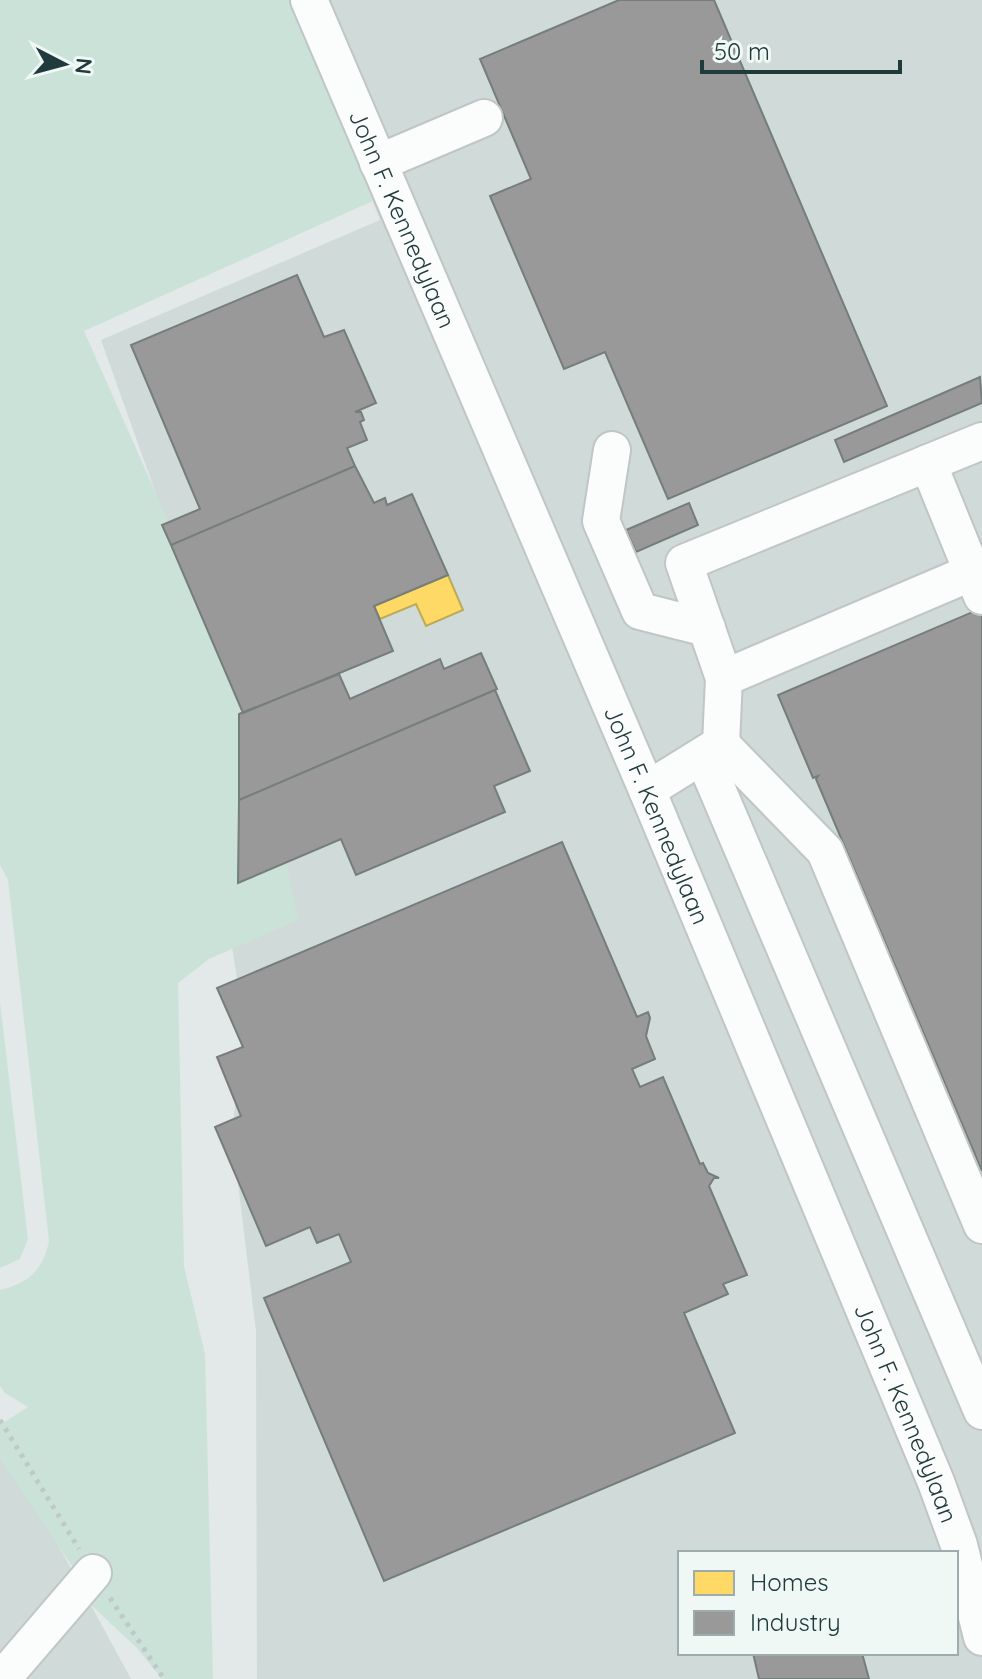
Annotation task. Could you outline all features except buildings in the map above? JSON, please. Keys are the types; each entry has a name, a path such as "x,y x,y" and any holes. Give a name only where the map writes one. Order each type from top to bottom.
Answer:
{"street":[{"name":"John F. Kennedylaan","path":"309,0 647,790 936,1482 943,1549"},
{"path":"378,163 484,118"},
{"path":"982,441 684,563 724,678 712,750 982,1411"},
{"path":"612,450 601,521 640,611 707,628"},
{"path":"724,678 979,579 928,463"},
{"path":"647,790 712,750"},
{"path":"712,750 825,851 982,1225"},
{"path":"2,1679 93,1573"},
{"name":"John F. Kennedylaan","path":"958,1583 982,1637"}],"shaded area":[{"path":"293,0 982,0 982,1679 257,1679 256,1331 232,1134 244,1024 227,914 239,726 101,340 380,220"},
{"path":"0,1451 19,1473 131,1679 0,1679"}],"green space":[{"path":"0,0 291,0 377,199 84,331 173,532 273,795 298,920 209,959 178,983 184,1266 205,1354 213,1679 162,1679 136,1647 90,1604 78,1575 0,1459 0,1425 28,1407 5,1393 0,1386 0,1290 33,1274 43,1260 49,1241 8,880 0,865"},
{"path":"0,1002 28,1239 20,1259 0,1268"}]}
